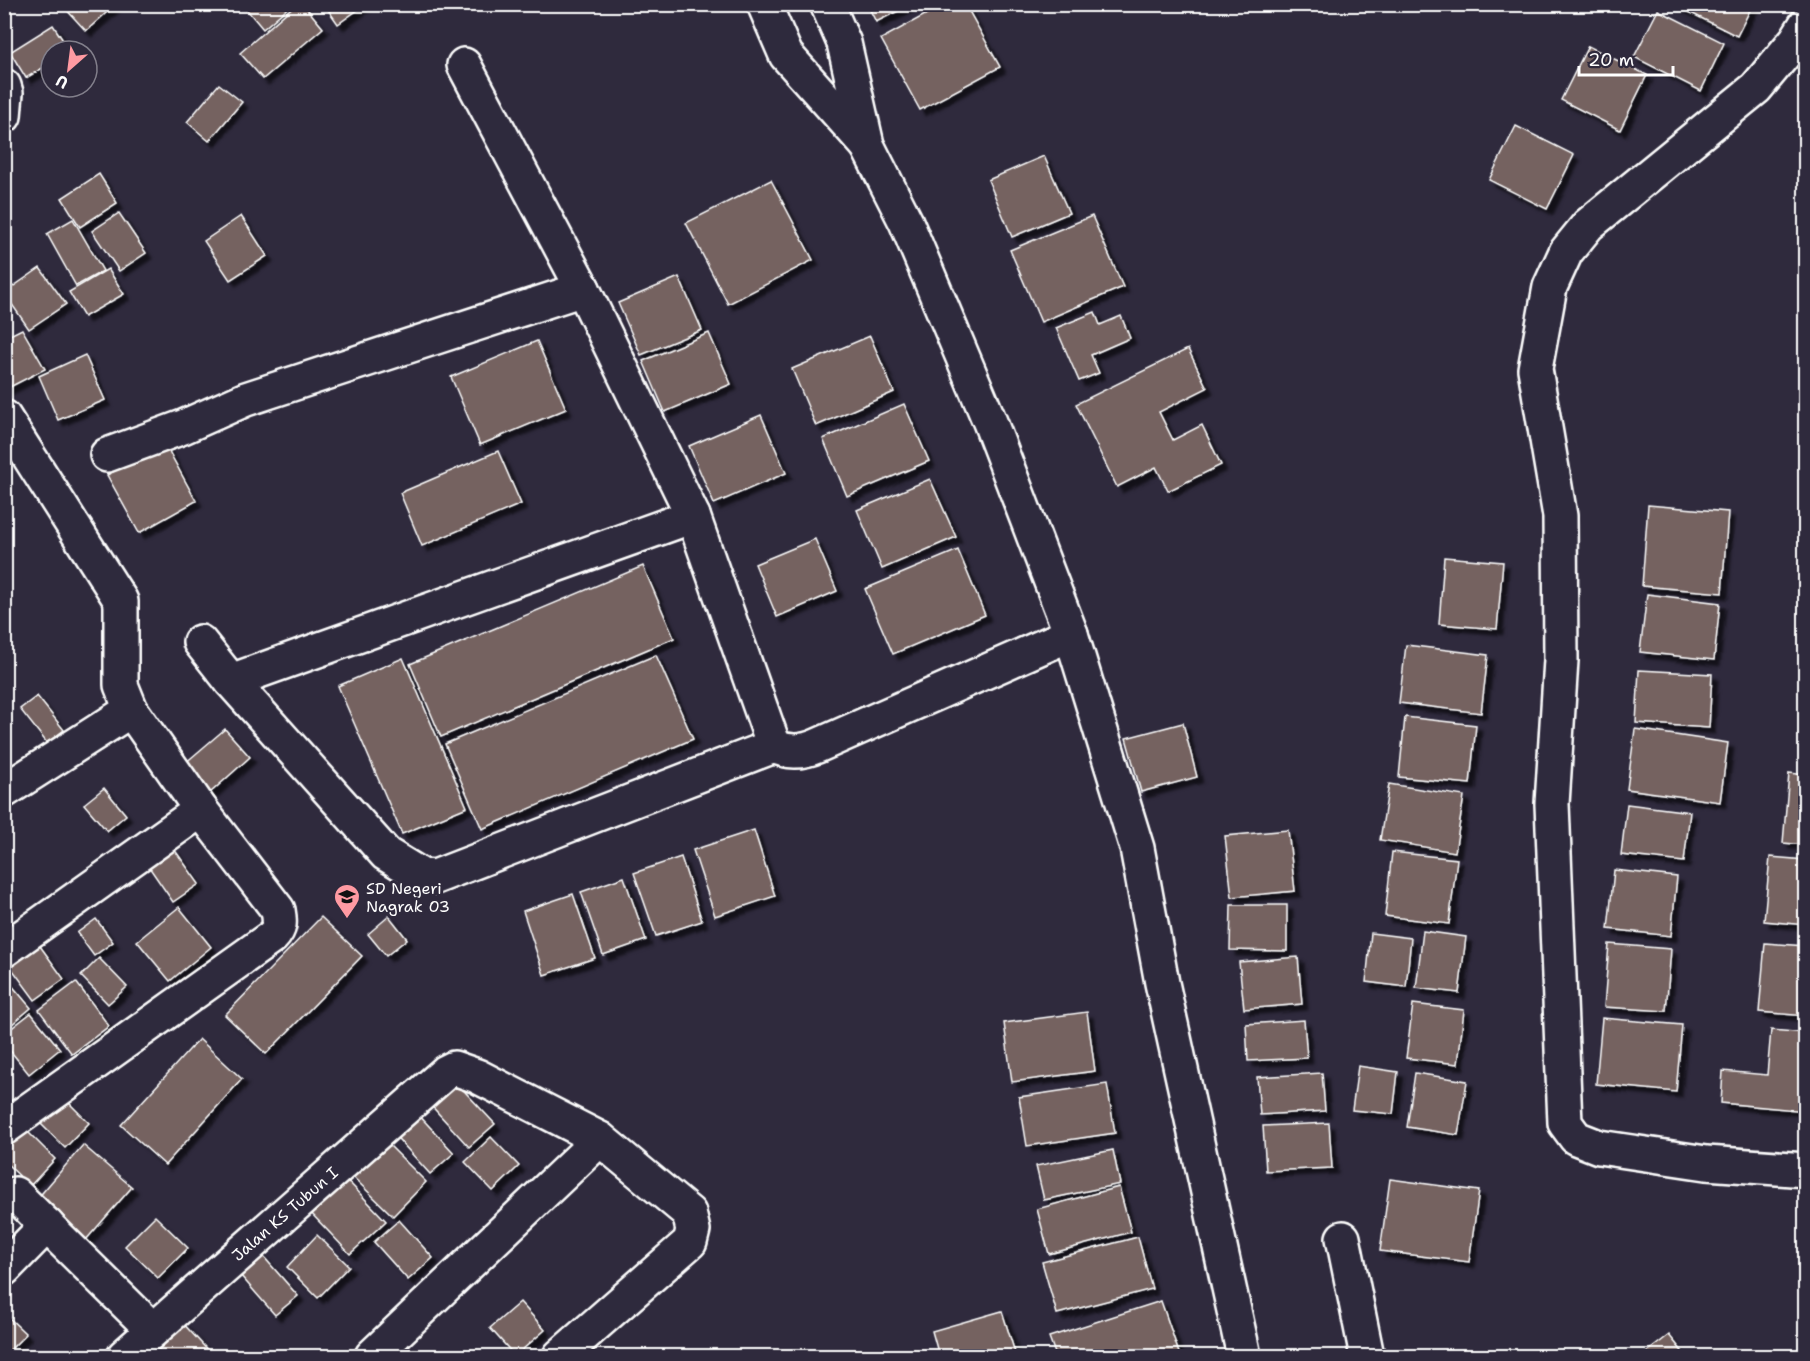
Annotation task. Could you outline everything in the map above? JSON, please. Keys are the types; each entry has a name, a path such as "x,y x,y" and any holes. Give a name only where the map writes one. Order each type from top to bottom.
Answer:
{"street":[{"path":"764,4 786,55 867,145"},
{"path":"827,4 844,43 867,145 906,222 990,422 1071,634 1137,848 1177,1050 1246,1354"},
{"path":"1806,24 1796,40 1756,88 1588,225 1566,252 1550,287 1535,369 1560,516 1561,660 1552,804 1565,1123 1576,1138 1599,1147 1706,1163 1806,1170"},
{"path":"464,65 583,289 693,516 774,746"},
{"path":"4,86 6,93 4,116"},
{"path":"107,455 183,427 246,399 583,289"},
{"path":"4,417 121,601 121,685 131,710 201,810 278,910 280,925 278,931 4,1128"},
{"path":"231,681 693,516"},
{"path":"200,642 231,681 386,854 423,876 435,877 774,746 788,751 805,751 1071,634"},
{"path":"4,791 131,710"},
{"path":"4,950 201,810"},
{"name":"Jalan KS Tubun I","path":"124,1356 446,1072 458,1069 477,1076 600,1139"},
{"path":"372,1356 600,1139 689,1213 693,1230 690,1242 560,1356"},
{"path":"15,1194 153,1330"},
{"path":"4,1269 47,1225"},
{"path":"1343,1238 1367,1356"}],"building":[{"path":"67,4 116,4 86,31 64,7"},
{"path":"242,4 292,4 263,29"},
{"path":"296,4 303,4 323,28 263,79 240,53"},
{"path":"324,4 366,4 338,24"},
{"path":"867,4 912,4 876,22"},
{"path":"945,4 965,4 1000,67 920,110 881,39"},
{"path":"1677,4 1753,4 1737,36"},
{"path":"1658,10 1724,43 1701,91 1634,57"},
{"path":"53,25 62,39 39,39 39,70 26,78 10,52"},
{"path":"1588,46 1647,75 1620,130 1561,100"},
{"path":"219,84 242,102 209,141 187,122"},
{"path":"1516,126 1574,155 1547,209 1489,180"},
{"path":"1044,156 1069,213 1012,237 988,180"},
{"path":"99,174 117,203 80,227 62,198"},
{"path":"771,180 813,260 728,304 686,223"},
{"path":"119,213 146,253 119,271 92,231"},
{"path":"241,216 267,256 230,280 204,241"},
{"path":"1092,216 1123,287 1041,322 1010,250"},
{"path":"73,219 103,271 76,286 47,234"},
{"path":"40,268 66,304 29,329 4,293"},
{"path":"108,269 124,294 84,317 69,292"},
{"path":"679,277 702,330 641,355 618,303"},
{"path":"1095,312 1100,325 1121,316 1130,338 1091,355 1099,373 1079,381 1056,328"},
{"path":"22,329 45,369 4,390 4,338"},
{"path":"709,333 731,384 665,412 643,361"},
{"path":"870,336 894,392 816,426 792,369"},
{"path":"537,341 566,409 480,445 451,377"},
{"path":"1188,349 1207,388 1159,412 1173,440 1202,425 1221,465 1168,491 1156,467 1117,487 1076,404"},
{"path":"85,355 105,400 58,420 39,376"},
{"path":"904,404 929,461 847,496 823,439"},
{"path":"761,415 786,473 714,504 689,446"},
{"path":"165,444 196,501 139,533 107,475"},
{"path":"498,451 521,504 422,546 400,493"},
{"path":"930,479 956,537 882,569 857,510"},
{"path":"1648,505 1728,512 1722,593 1642,586"},
{"path":"815,539 837,591 777,617 755,564"},
{"path":"958,550 985,615 893,654 865,589"},
{"path":"1444,557 1503,562 1497,629 1439,624"},
{"path":"643,566 674,638 441,737 410,664"},
{"path":"1647,594 1720,603 1714,660 1640,652"},
{"path":"1406,645 1488,655 1481,713 1399,703"},
{"path":"656,655 693,739 482,829 445,744"},
{"path":"403,658 467,807 402,834 338,686"},
{"path":"1639,670 1712,674 1709,728 1636,723"},
{"path":"37,696 64,730 47,743 20,709"},
{"path":"1405,717 1476,725 1470,784 1399,777"},
{"path":"1183,723 1197,777 1141,792 1126,738"},
{"path":"225,729 250,757 210,793 184,764"},
{"path":"1635,729 1728,743 1720,802 1627,789"},
{"path":"1789,773 1806,775 1806,845 1783,843"},
{"path":"1389,784 1464,796 1455,852 1380,840"},
{"path":"104,788 126,815 107,831 84,804"},
{"path":"1627,804 1690,812 1684,862 1621,855"},
{"path":"754,830 775,896 715,916 693,850"},
{"path":"1288,830 1295,891 1232,897 1225,836"},
{"path":"174,849 199,884 173,902 149,867"},
{"path":"1392,852 1457,859 1449,924 1385,916"},
{"path":"681,857 702,921 656,936 634,873"},
{"path":"1770,857 1806,860 1806,925 1764,921"},
{"path":"1614,870 1677,877 1671,936 1608,929"},
{"path":"624,877 646,940 603,955 581,892"},
{"path":"573,894 595,958 544,975 523,911"},
{"path":"1231,905 1287,905 1287,951 1230,950"},
{"path":"179,907 211,947 170,981 137,941"},
{"path":"389,916 407,939 386,956 368,934"},
{"path":"321,917 362,956 266,1054 225,1015"},
{"path":"96,919 113,942 94,956 77,933"},
{"path":"1423,931 1466,937 1459,993 1416,988"},
{"path":"1371,933 1411,938 1406,987 1366,982"},
{"path":"32,935 64,979 35,1000 4,958"},
{"path":"1765,943 1806,946 1806,1016 1759,1012"},
{"path":"1609,944 1671,949 1666,1011 1604,1007"},
{"path":"1298,957 1302,1004 1244,1009 1239,962"},
{"path":"99,958 127,987 108,1004 81,976"},
{"path":"4,976 31,1008 4,1031"},
{"path":"76,982 109,1026 72,1054 39,1010"},
{"path":"1413,1004 1464,1010 1458,1064 1406,1058"},
{"path":"1087,1012 1095,1071 1012,1082 1004,1023"},
{"path":"31,1013 60,1049 29,1074 4,1043 4,1034"},
{"path":"1602,1018 1682,1025 1676,1092 1596,1084"},
{"path":"1304,1020 1307,1058 1248,1061 1246,1024"},
{"path":"1771,1030 1806,1033 1806,1111 1721,1103 1723,1071 1767,1075"},
{"path":"199,1039 242,1079 165,1165 121,1125"},
{"path":"1358,1066 1398,1072 1393,1114 1352,1110"},
{"path":"1322,1073 1325,1111 1260,1115 1257,1077"},
{"path":"1415,1073 1467,1081 1458,1135 1407,1127"},
{"path":"452,1078 495,1124 469,1147 427,1101"},
{"path":"1107,1084 1115,1133 1027,1146 1019,1097"},
{"path":"58,1092 89,1123 65,1148 33,1116"},
{"path":"415,1111 454,1153 430,1174 391,1131"},
{"path":"18,1122 55,1159 30,1186 4,1161 4,1136"},
{"path":"1329,1123 1332,1168 1266,1171 1263,1126"},
{"path":"491,1137 519,1166 493,1191 465,1162"},
{"path":"386,1142 426,1182 393,1216 352,1176"},
{"path":"83,1145 132,1187 85,1241 37,1199"},
{"path":"1113,1150 1120,1184 1044,1200 1036,1166"},
{"path":"345,1178 386,1221 350,1254 310,1212"},
{"path":"1390,1179 1479,1191 1469,1262 1380,1251"},
{"path":"1119,1187 1131,1232 1049,1254 1037,1209"},
{"path":"155,1216 188,1248 158,1278 125,1246"},
{"path":"399,1220 433,1258 408,1280 374,1242"},
{"path":"317,1235 349,1266 318,1298 287,1267"},
{"path":"1138,1237 1152,1289 1057,1314 1042,1262"},
{"path":"256,1248 298,1296 275,1315 234,1268"},
{"path":"1161,1301 1180,1356 1056,1356 1049,1337"},
{"path":"520,1302 545,1330 515,1356 490,1328"},
{"path":"1002,1311 1016,1356 939,1356 932,1331"},
{"path":"4,1313 26,1334 5,1355 4,1355"},
{"path":"180,1320 213,1356 161,1356 151,1345"},
{"path":"1669,1335 1685,1355 1642,1356"}],"place":[{"name":"SD Negeri Nagrak 03","path":"347,920"}]}
